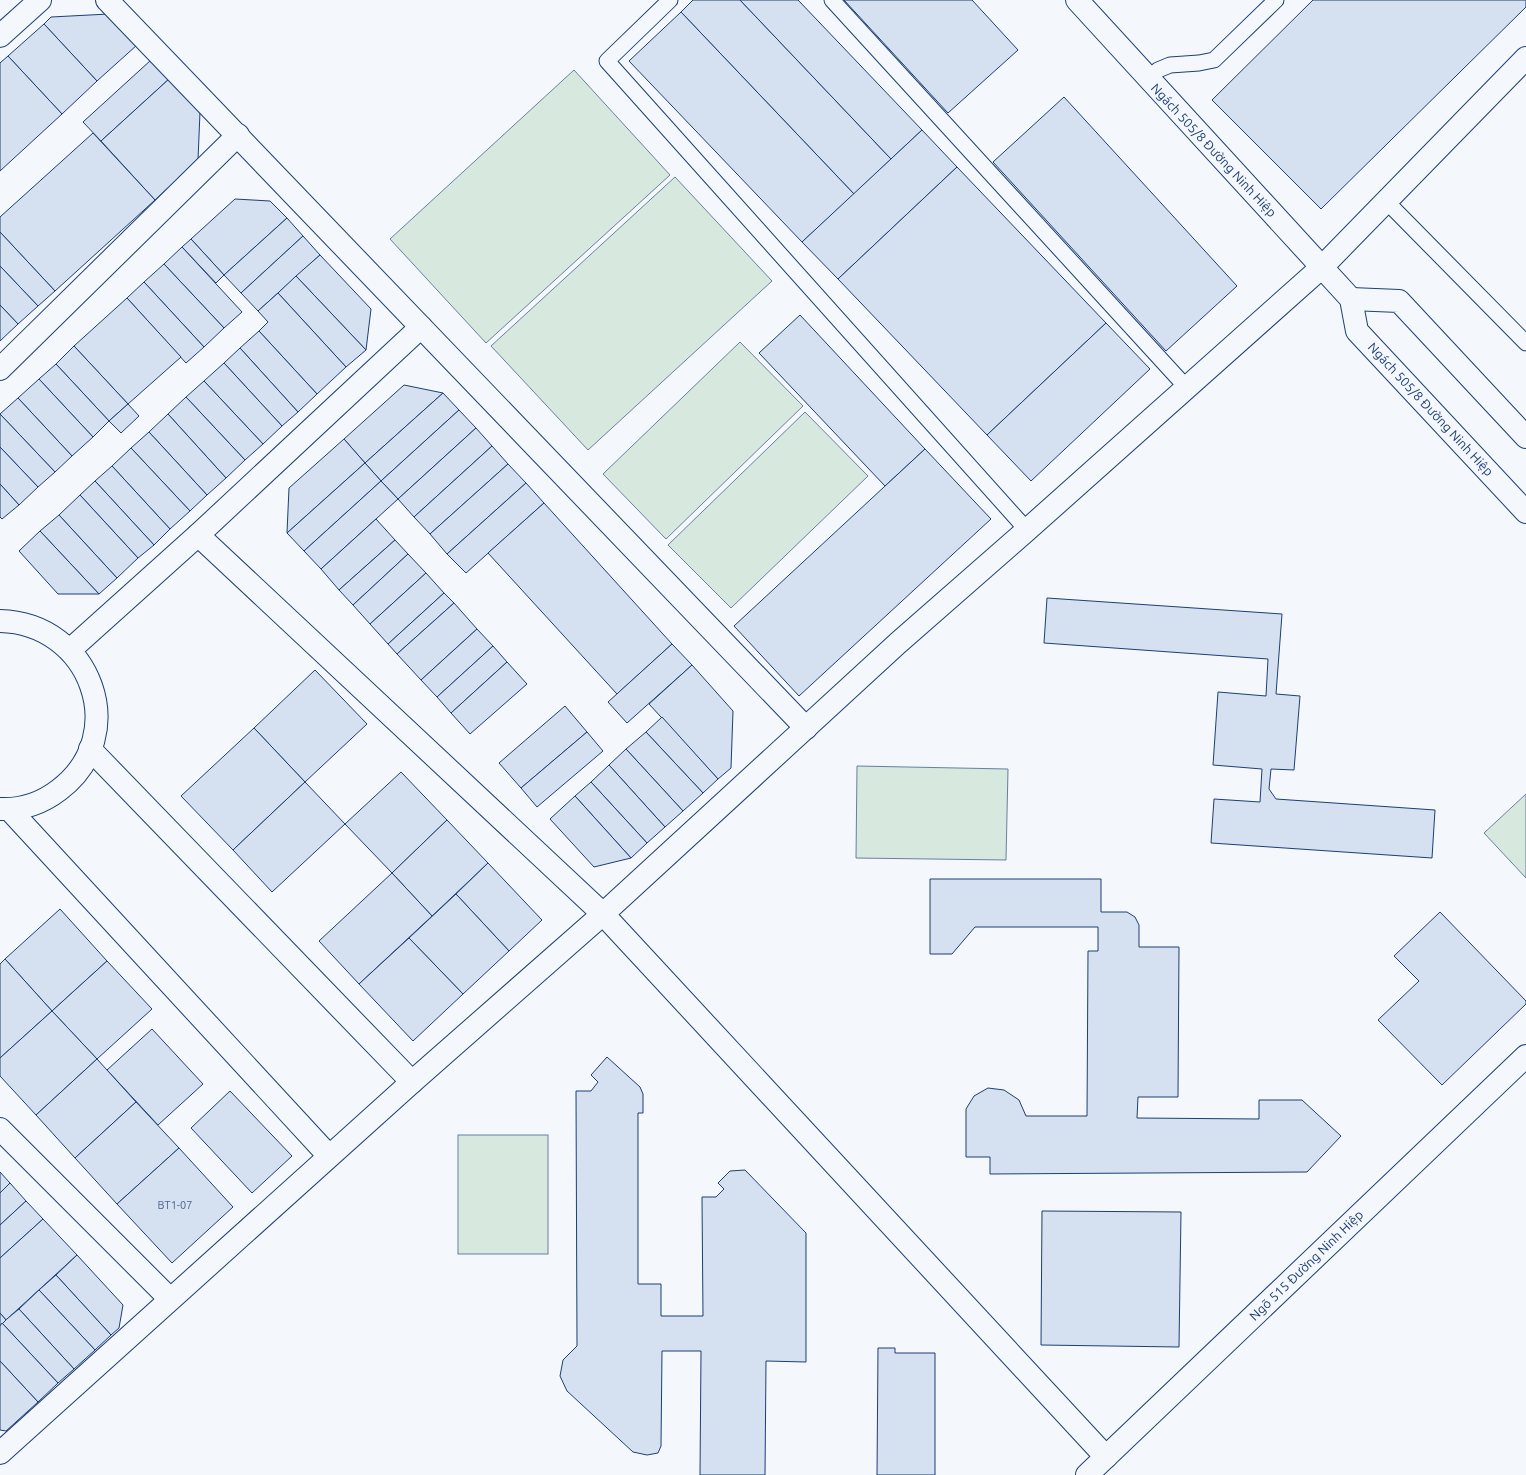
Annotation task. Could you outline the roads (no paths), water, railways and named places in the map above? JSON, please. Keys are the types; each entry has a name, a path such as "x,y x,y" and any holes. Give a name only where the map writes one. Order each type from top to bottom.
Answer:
{"street":[{"path":"0,36 40,0"},
{"path":"107,0 806,728"},
{"name":"Ngách 505/8 Đường Ninh Hiệp","path":"1077,0 1351,299 1357,331 1526,512"},
{"path":"0,1452 329,1156 603,914 898,643 1028,530 1322,267 1526,58"},
{"path":"0,369 238,135"},
{"path":"1351,299 1399,301 1526,437"},
{"path":"70,650 198,535 421,327"},
{"path":"198,535 603,914 1106,1457"},
{"path":"0,621 14,621 35,627 54,636 70,650 83,667 92,686 96,707 95,728 90,749 80,768 67,784 49,797 30,806 4,809"},
{"path":"90,749 412,1082"},
{"path":"4,809 329,1156"},
{"name":"Ngõ 515 Đường Ninh Hiệp","path":"1087,1475 1526,1056"},
{"path":"0,1129 170,1299"}],"lane":[{"path":"670,0 608,61 1028,530"},
{"path":"832,0 1186,388"},
{"path":"1149,79 1158,70 1170,66 1214,60 1276,0"},
{"path":"1386,201 1526,343"}]}
